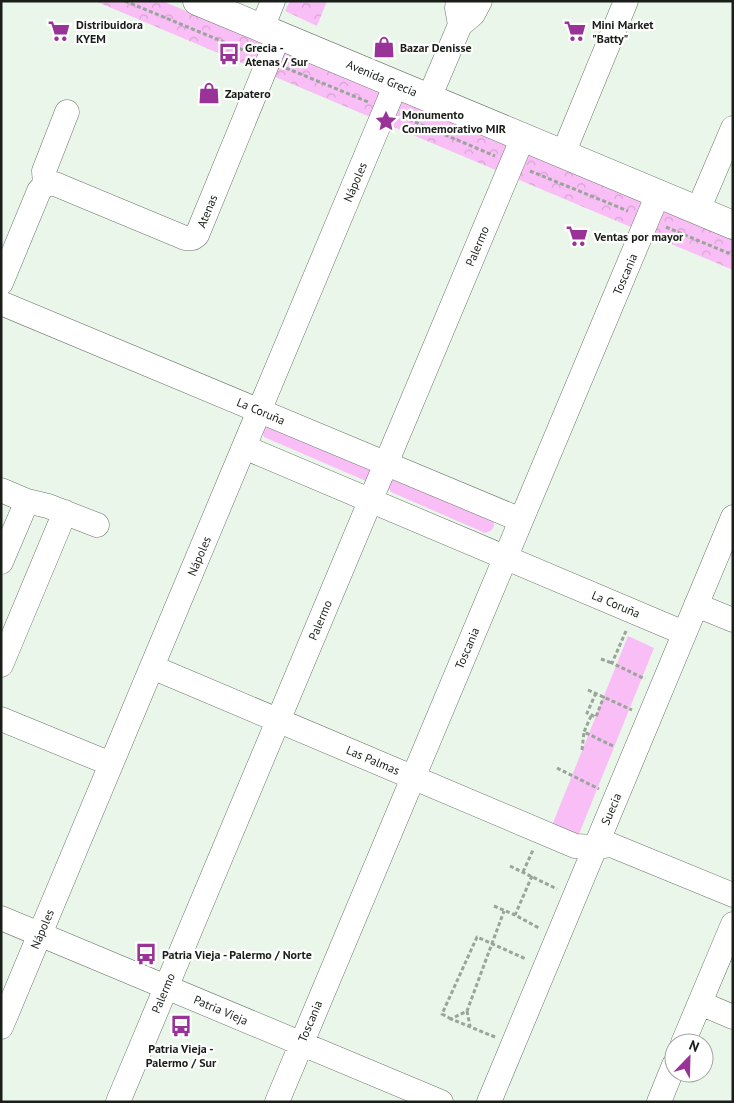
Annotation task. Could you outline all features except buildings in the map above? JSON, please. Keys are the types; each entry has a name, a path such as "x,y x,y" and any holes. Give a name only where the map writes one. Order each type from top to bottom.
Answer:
{"main road":[{"name":"Avenida Grecia","path":"197,1 733,225"}],"street":[{"name":"Atenas","path":"45,184 55,184 184,238 193,238 199,231 268,61 273,1"},
{"path":"458,1 457,8 460,24"},
{"path":"429,98 460,24 473,14 480,1"},
{"path":"563,154 626,1"},
{"name":"Nápoles","path":"1,1027 396,84"},
{"path":"1,283 39,191 45,184 44,171 67,112"},
{"path":"698,210 733,128"},
{"name":"Palermo","path":"118,1102 523,137"},
{"name":"Toscania","path":"277,1102 658,194"},
{"name":"La Coruña","path":"1,302 521,520"},
{"name":"La Coruña","path":"244,447 684,632"},
{"path":"1,490 26,501 38,502 97,525"},
{"path":"1,562 26,501"},
{"path":"1,665 65,512"},
{"name":"Suecia","path":"489,1102 733,517"},
{"path":"696,605 733,620"},
{"name":"Las Palmas","path":"152,667 575,846 595,847 611,845 733,895"},
{"path":"1,719 111,764"},
{"name":"Patria Vieja","path":"1,918 441,1102"},
{"path":"687,1033 733,924"},
{"path":"700,1003 733,1017"},
{"path":"659,1102 667,1083"}],"path":[{"path":"125,1 733,255"},
{"path":"612,663 627,628"},
{"path":"601,659 661,687"},
{"path":"588,690 649,718"},
{"path":"596,693 587,714 596,718 604,696"},
{"path":"582,750 584,732 591,716"},
{"path":"584,732 633,756"},
{"path":"557,768 616,797"},
{"path":"510,866 574,898"},
{"path":"515,915 532,876"},
{"path":"494,906 558,937"},
{"path":"470,1026 467,1011 504,911"},
{"path":"513,1045 442,1014 477,937 545,968"},
{"path":"451,1019 467,1011"}],"green space":[{"path":"95,1 162,1 733,238 733,270"},
{"path":"290,1 327,1 317,26 285,11"},
{"path":"267,424 372,465 366,481 264,437 263,433"},
{"path":"395,478 494,521 493,527 485,533 391,492 388,487 391,480"},
{"path":"628,636 654,648 577,839 551,828"}],"place":[{"name":"Distribuidora KYEM","path":"59,31"},
{"name":"Mini Market \"Batty\"","path":"575,31"},
{"name":"Bazar Denisse","path":"384,47"},
{"name":"Grecia - Atenas / Sur","path":"229,54"},
{"name":"Zapatero","path":"209,93"},
{"name":"Monumento Conmemorativo MIR","path":"386,121"},
{"name":"Ventas por mayor","path":"577,236"},
{"name":"Patria Vieja - Palermo / Norte","path":"146,954"},
{"name":"Patria Vieja - Palermo / Sur","path":"181,1026"}]}
